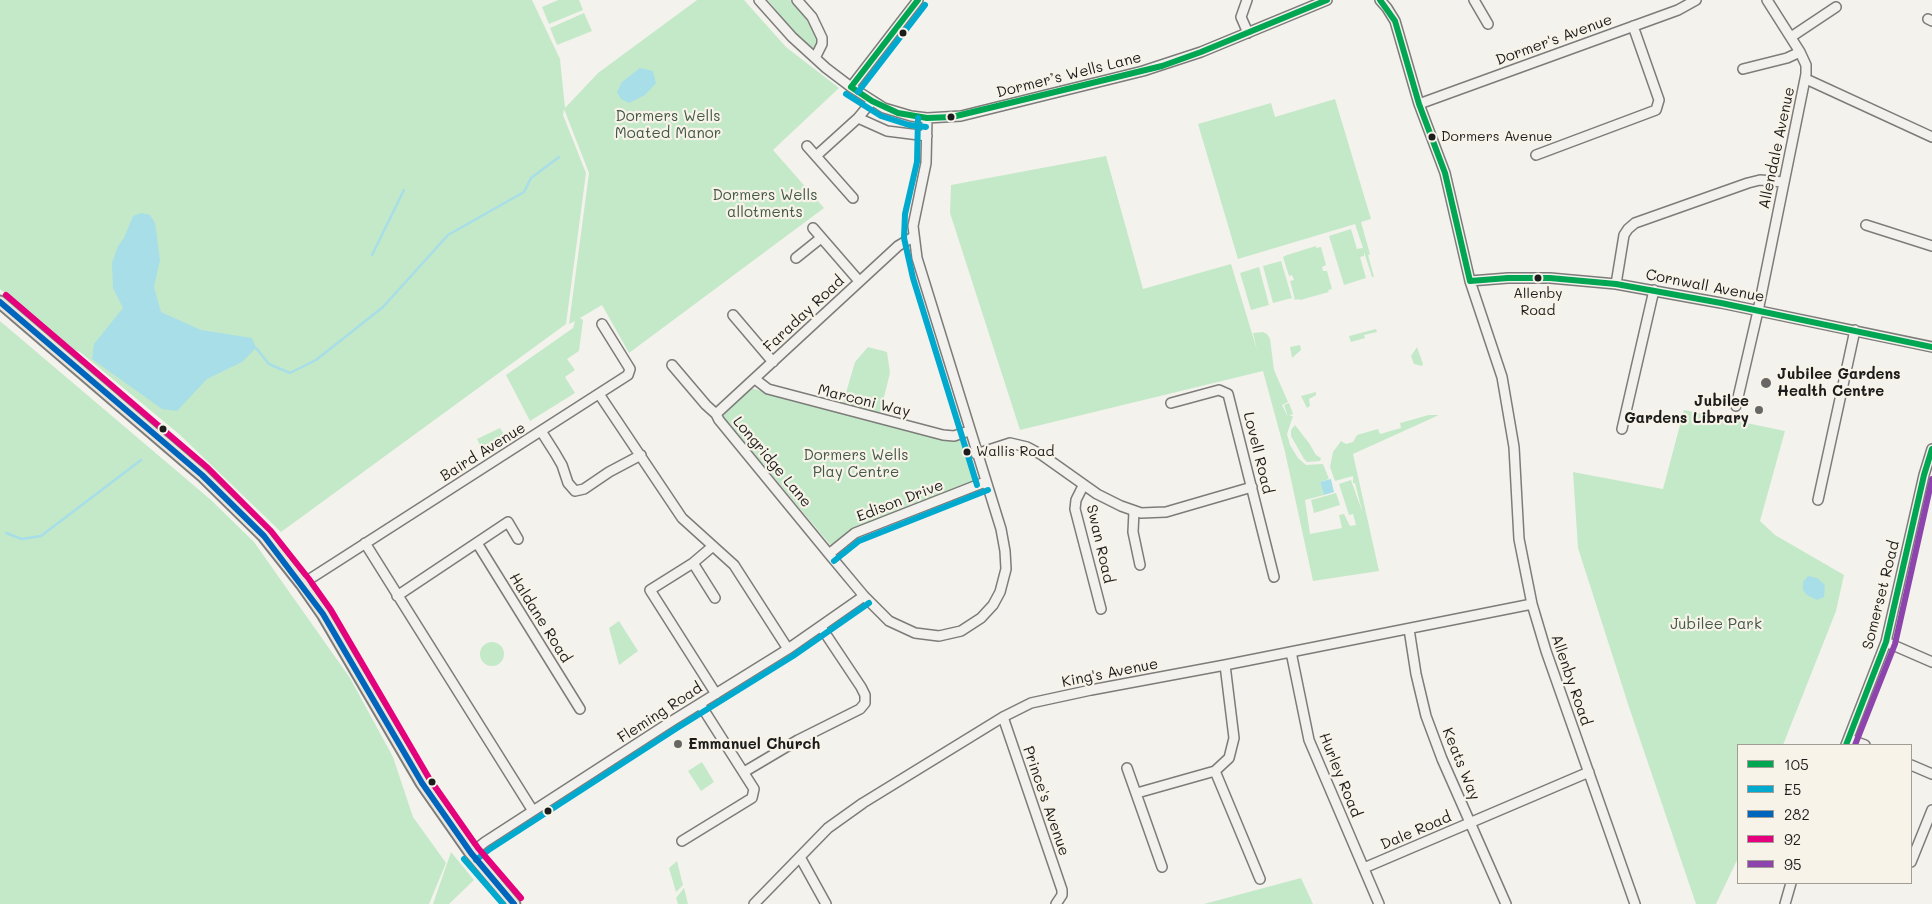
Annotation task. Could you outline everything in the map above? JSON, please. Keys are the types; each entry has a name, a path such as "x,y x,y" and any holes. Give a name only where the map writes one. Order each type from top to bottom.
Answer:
{"main road":[{"path":"0,302 202,475 264,536 302,584 344,647 422,783 471,853 514,904"}],"street":[{"name":"Dormer’s Wells Lane","path":"759,0 792,37 814,58 851,87 872,101 898,113 927,118 961,116 1125,76 1201,52 1327,0"},
{"path":"797,0 812,17 822,38 822,44 814,58"},
{"path":"851,87 918,0"},
{"path":"1247,0 1240,17 1248,33"},
{"name":"Allenby Road","path":"1380,0 1394,21 1419,104 1445,173 1470,281 1502,377 1514,447 1519,539 1532,604 1546,651 1635,904"},
{"path":"1474,0 1488,24"},
{"name":"Dormer's Avenue","path":"1419,104 1678,10 1696,0"},
{"name":"Allendale Avenue","path":"1736,406 1758,311 1783,182 1806,79 1806,64 1768,0"},
{"path":"1791,37 1836,7"},
{"path":"1536,155 1656,110 1659,100 1633,26"},
{"path":"1743,69 1787,58 1800,52"},
{"path":"1806,79 1932,137"},
{"path":"816,156 858,118 872,101"},
{"path":"858,118 888,131 927,136"},
{"name":"Longridge Lane","path":"672,365 716,414 718,420 864,596 889,621 907,631 922,635 939,636 954,634 969,627 981,618 997,599 1003,585 1006,569 1004,541 921,275 913,237 914,215 926,163 927,118"},
{"path":"807,146 853,198"},
{"path":"1616,284 1624,235 1635,223 1756,181 1783,182"},
{"path":"1866,225 1932,246"},
{"path":"813,228 859,282"},
{"name":"Faraday Road","path":"716,414 898,246 913,237"},
{"path":"796,258 822,238"},
{"name":"Cornwall Avenue","path":"1470,281 1508,278 1550,278 1616,284 1855,330 1932,348"},
{"path":"1622,429 1654,290"},
{"path":"733,314 773,362"},
{"name":"Baird Avenue","path":"302,584 628,375 630,369 602,324"},
{"path":"1818,500 1855,330"},
{"name":"Marconi Way","path":"755,378 768,390 937,434 954,436 969,431"},
{"name":"Lovell Road","path":"1171,403 1219,390 1228,394 1274,577"},
{"path":"599,394 682,518 734,565 788,649"},
{"path":"541,431 556,453 568,483 575,491 584,488 640,455"},
{"path":"976,454 1010,443 1021,445 1042,455 1084,486 1109,500 1134,511 1148,513 1166,512 1252,487"},
{"name":"Somerset Road","path":"1848,742 1886,642 1928,474 1932,449"},
{"name":"Edison Drive","path":"829,554 855,533 985,482"},
{"name":"Swan Road","path":"1084,486 1076,500 1075,509 1101,609"},
{"path":"1134,511 1132,532 1140,565"},
{"path":"397,596 508,522 518,539"},
{"path":"365,543 533,811"},
{"name":"Haldane Road","path":"477,543 580,708"},
{"path":"713,546 693,563 650,590 716,694"},
{"path":"693,563 716,598"},
{"name":"Fleming Road","path":"471,853 533,811 788,649 864,596"},
{"name":"King's Avenue","path":"754,904 828,828 863,803 1003,717 1031,703 1532,604"},
{"path":"744,772 798,740 860,710 865,703 865,695 861,687 821,627"},
{"name":"Keats Way","path":"1409,629 1416,674 1426,716 1442,759 1506,904"},
{"path":"1886,642 1932,662"},
{"name":"Hurley Road","path":"1291,652 1309,740 1379,904"},
{"path":"1137,793 1215,772 1229,758 1234,738 1225,665"},
{"path":"682,841 752,798 754,789 700,704"},
{"name":"Prince's Avenue","path":"1003,717 1057,874 1062,896 1056,904"},
{"path":"1912,765 1932,774"},
{"path":"1128,768 1162,867"},
{"path":"1215,772 1260,879"},
{"name":"Dale Road","path":"1364,868 1589,772"},
{"path":"1912,860 1932,810"},
{"path":"800,857 826,904"},
{"path":"1785,904 1791,884"}],"green space":[{"path":"0,0 532,0 560,59 565,108 598,73 697,0 744,0 786,47 839,88 773,150 824,208 629,353 602,305 580,318 583,320 579,351 567,359 575,370 565,377 575,393 530,421 506,375 573,328 575,321 569,324 589,173 564,109 563,115 586,173 566,324 281,532 179,434 0,289"},
{"path":"558,0 579,0 583,10 549,24 542,7"},
{"path":"768,0 790,0 801,10 819,36 813,49 789,26"},
{"path":"584,13 592,31 557,45 550,28"},
{"path":"1335,99 1371,219 1361,222 1374,277 1372,277 1364,252 1364,256 1360,257 1366,278 1344,285 1329,236 1351,229 1357,249 1363,248 1355,224 1238,259 1198,124 1271,103 1275,117"},
{"path":"1106,156 1143,289 1231,264 1257,350 1253,333 1263,332 1270,339 1274,370 1288,402 1282,405 1288,417 1284,405 1289,403 1293,414 1289,416 1293,416 1287,434 1290,445 1298,458 1306,465 1323,464 1329,479 1320,482 1324,495 1305,500 1310,534 1342,528 1339,515 1344,514 1350,526 1356,525 1353,514 1349,515 1339,484 1351,480 1362,511 1355,483 1353,483 1353,476 1335,481 1330,467 1333,452 1341,441 1346,444 1353,442 1357,435 1378,429 1380,434 1401,428 1400,423 1429,415 1439,415 1353,454 1379,571 1313,581 1285,452 1263,371 1020,430 950,213 951,185"},
{"path":"1316,246 1316,248 1321,247 1326,265 1322,267 1323,271 1327,271 1332,289 1328,290 1329,292 1295,300 1290,281 1294,280 1292,275 1289,276 1283,257"},
{"path":"1281,261 1292,298 1273,303 1263,266"},
{"path":"1259,267 1269,305 1251,310 1240,273"},
{"path":"0,321 211,500 254,542 350,678 393,757 413,817 446,863 429,904 0,904"},
{"path":"1376,329 1377,332 1364,335 1365,338 1351,342 1349,336"},
{"path":"1300,345 1301,350 1292,358 1290,347"},
{"path":"868,347 887,352 890,373 880,413 843,403 855,362"},
{"path":"1417,347 1422,366 1414,364 1411,356"},
{"name":"Dormers Wells Play Centre","path":"751,388 948,441 964,440 977,480 856,528 832,547 722,415"},
{"path":"1316,392 1316,395 1309,399 1310,406 1307,408 1301,396"},
{"name":"Jubilee Park","path":"1684,410 1785,431 1760,521 1775,535 1844,575 1836,611 1783,744 1737,744 1737,860 1716,904 1696,904 1629,707 1578,548 1573,472 1663,489"},
{"path":"1295,425 1316,455 1321,458 1320,461 1307,462 1304,459 1291,436 1291,430"},
{"path":"500,428 505,436 483,451 477,439"},
{"path":"1336,493 1340,505 1314,513 1311,500"},
{"path":"619,621 638,651 619,665 609,628"},
{"path":"492,642 501,645 504,654 501,663 492,666 483,663 480,654 483,645"},
{"path":"702,762 714,782 701,791 688,771"},
{"path":"451,852 474,880 449,904 433,904"},
{"path":"677,861 683,885 676,892 669,868"},
{"path":"1301,878 1313,904 1204,904"},
{"path":"684,888 688,904 678,904 676,898"}],"water":[{"path":"640,68 653,71 656,83 645,95 629,103 621,99 617,92 622,82"},
{"path":"141,213 150,215 155,223 160,260 154,287 161,312 201,330 252,338 256,348 242,362 207,379 177,411 162,409 92,359 94,344 123,308 113,288 112,263 133,216"},
{"path":"1331,479 1334,492 1324,495 1320,482"},
{"path":"1808,576 1817,578 1825,585 1824,597 1817,600 1807,595 1803,590 1803,582"}],"waterway":[{"path":"256,348 269,364 290,373 316,360 383,307 448,235 524,192 531,178 559,157"},
{"path":"372,255 404,190"},
{"path":"6,533 22,539 41,536 141,460"}],"transit line":[{"name":"105","path":"851,87 918,0"},
{"name":"105","path":"851,87 872,101 898,113 927,118 952,117 1162,66 1327,0"},
{"name":"105","path":"1380,0 1395,21 1419,104 1445,173 1470,281"},
{"name":"E5","path":"858,92 925,5"},
{"name":"E5","path":"846,94 881,116 909,125 926,127"},
{"name":"E5","path":"918,118 917,162 905,214 904,238 913,278 977,485"},
{"name":"105","path":"1470,281 1508,278 1550,278 1616,284 1721,303 1932,347"},
{"name":"92","path":"6,295 208,468 271,531 331,610 429,778 478,848 521,898"},
{"name":"282","path":"0,302 202,475 264,536 323,614 422,783 471,853 514,904"},
{"name":"105","path":"1846,744 1886,642 1924,475 1932,449"},
{"name":"95","path":"1855,744 1895,644 1932,479"},
{"name":"E5","path":"834,561 859,541 988,490"},
{"name":"E5","path":"476,860 490,849 677,728 793,656 869,603"},
{"name":"E5","path":"464,859 503,904"}],"place":[{"name":"Dormers Avenue","path":"1432,137"},
{"name":"Allenby Road","path":"1538,278"},
{"name":"Jubilee Gardens Health Centre","path":"1766,383"},
{"name":"Jubilee Gardens Library","path":"1759,410"},
{"name":"Wallis Road","path":"967,452"},
{"name":"Emmanuel Church","path":"678,744"}],"park label":[{"name":"Dormers Wells Moated Manor","path":"668,124"},
{"name":"Dormers Wells allotments","path":"765,204"}]}
